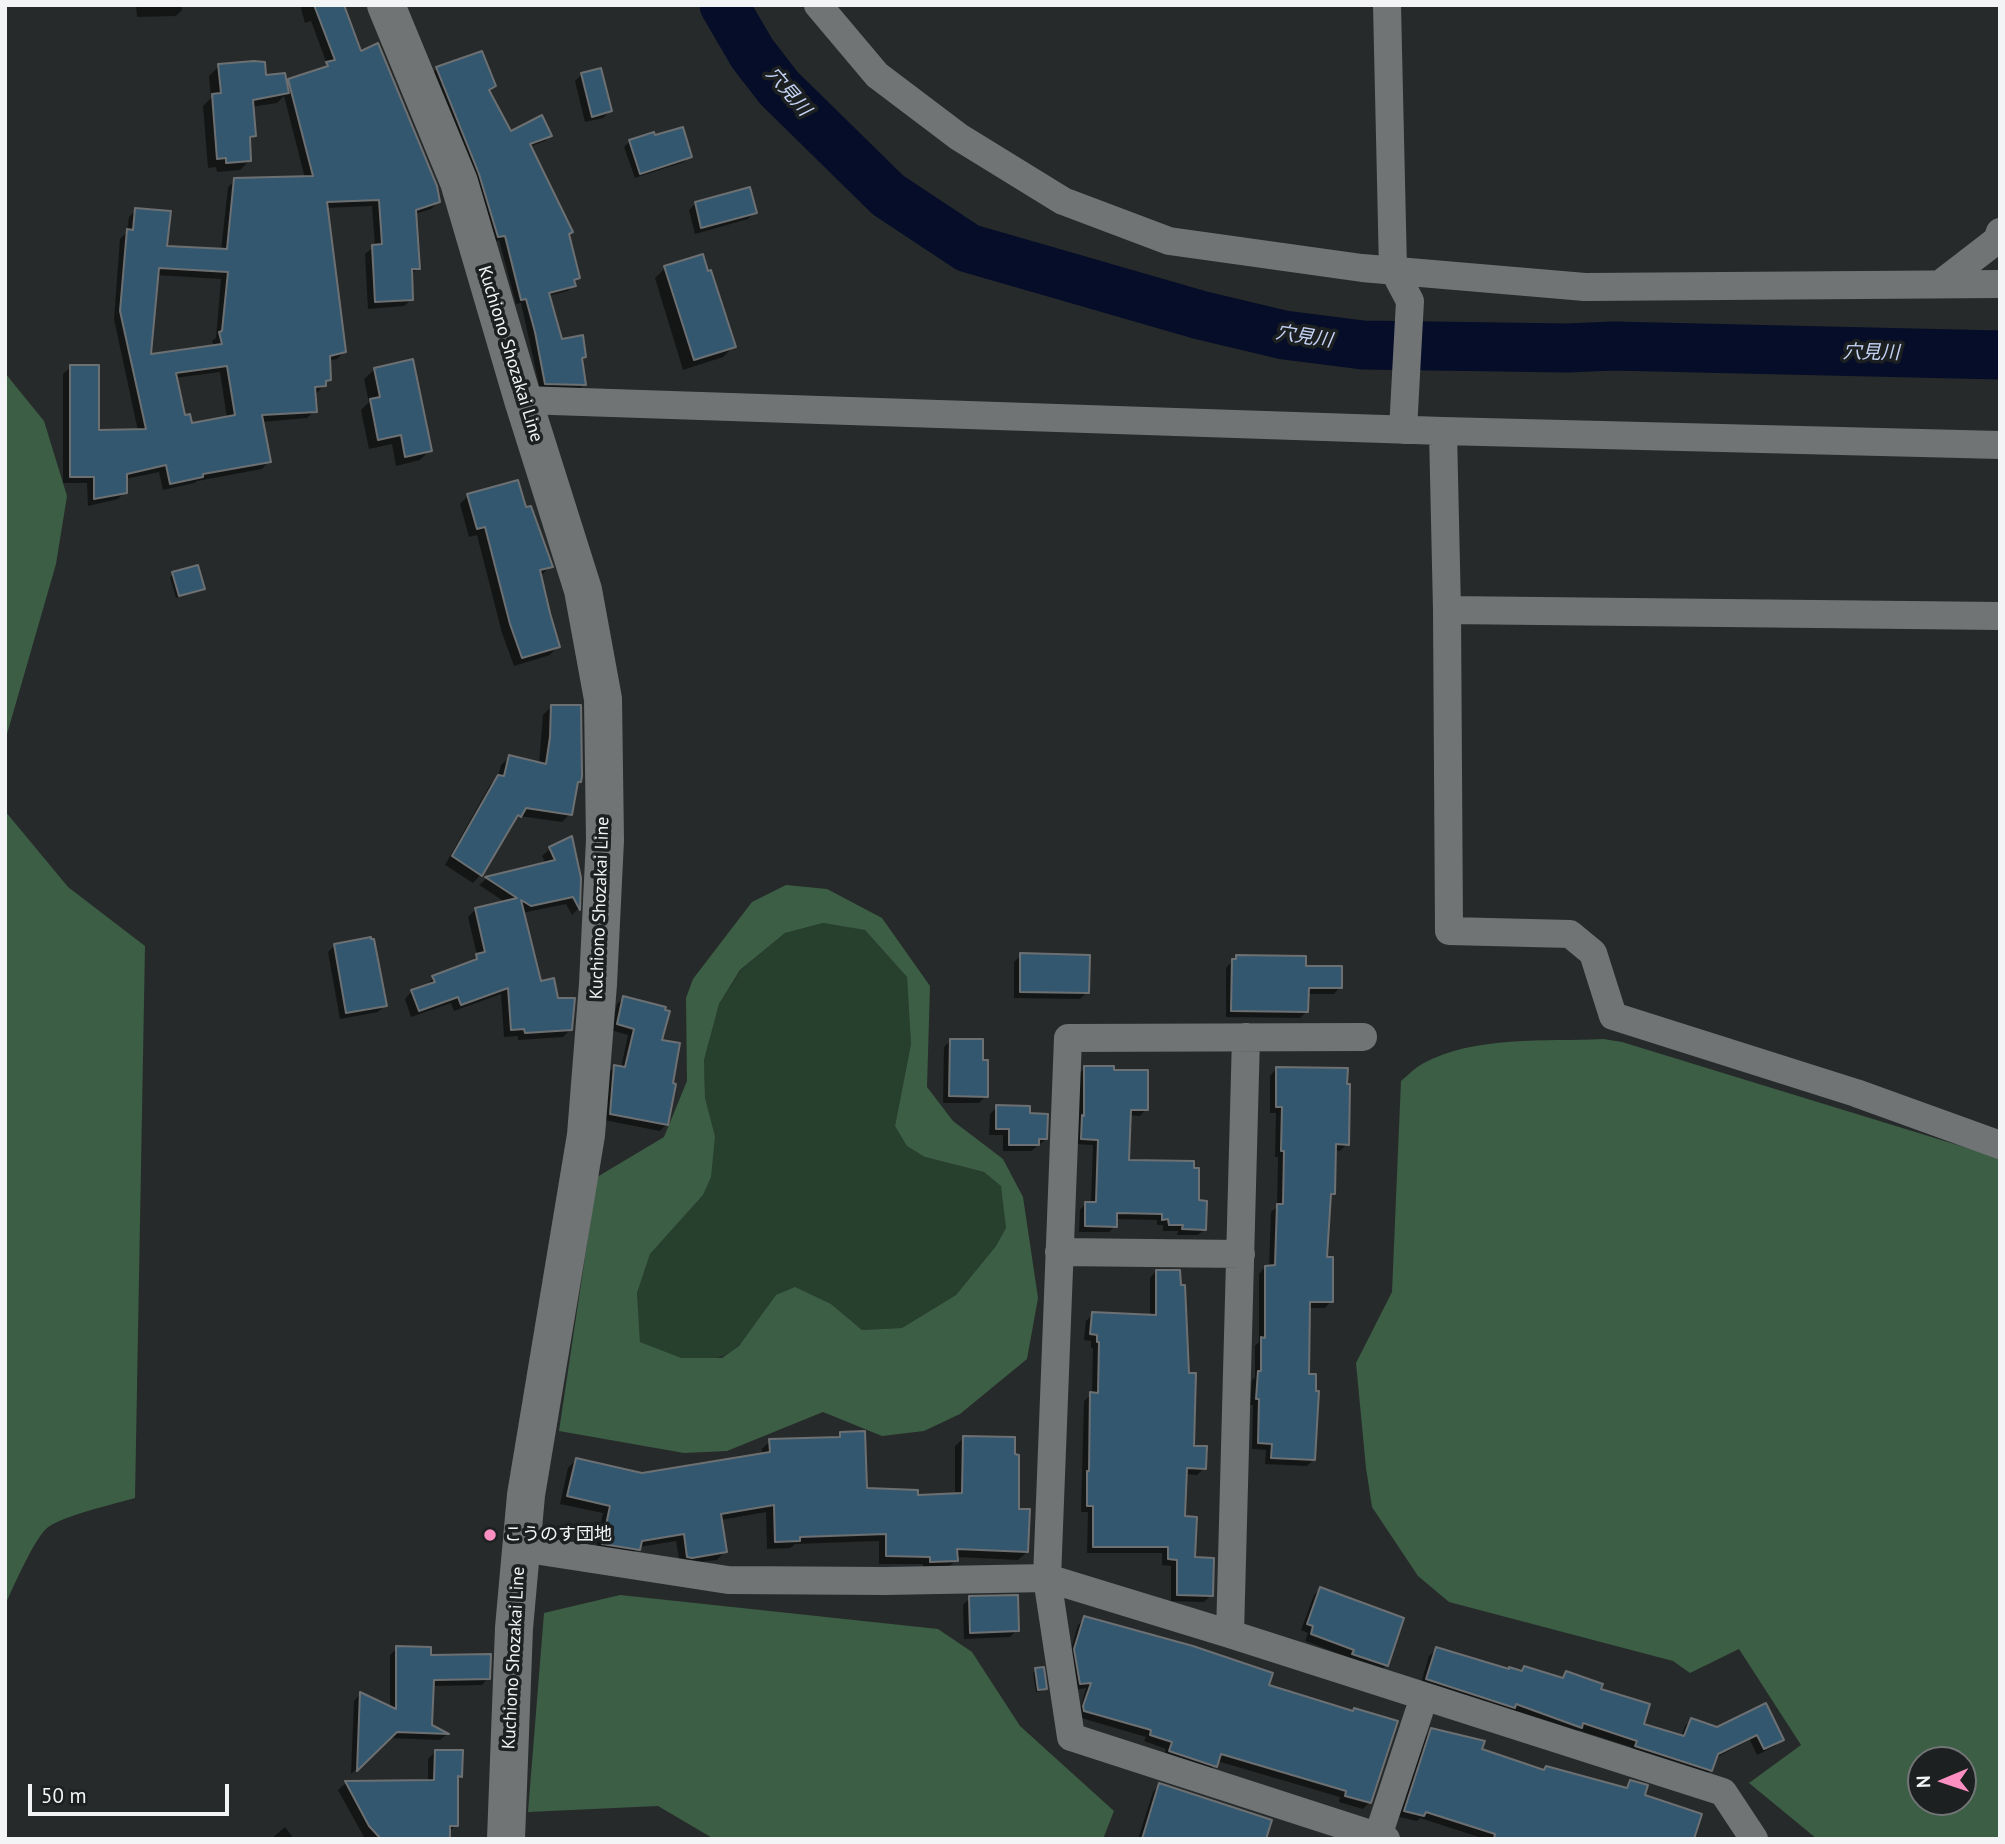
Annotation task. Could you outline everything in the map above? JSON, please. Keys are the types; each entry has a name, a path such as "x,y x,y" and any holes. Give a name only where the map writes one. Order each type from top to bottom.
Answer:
{"main road":[{"name":"Kuchiono Shozakai Line","path":"386,5 459,182 523,400 583,590 603,699 605,840 598,984 586,1135 526,1495 514,1628 506,1839"}],"street":[{"path":"818,5 877,75 959,137 1063,201 1169,241 1362,268 1585,287 2000,284"},
{"path":"1387,5 1393,269 1410,301 1403,430"},
{"path":"1940,284 1997,240 2000,232"},
{"path":"523,400 1403,430 2000,445"},
{"path":"1443,431 1449,931 1570,934 1593,953 1613,1016 1856,1093 2000,1145"},
{"path":"1447,610 2000,615"},
{"path":"1230,1634 1246,1037"},
{"path":"1363,1037 1068,1038 1047,1578 1070,1737 1382,1837 1424,1696"},
{"path":"1059,1252 1241,1254"},
{"path":"521,1548 728,1580 1047,1578 1723,1792 1754,1839"}],"green space":[{"path":"5,373 44,421 67,496 56,564 5,741"},
{"path":"5,811 68,887 145,946 135,1498 76,1515 47,1528 30,1553 5,1605"},
{"path":"786,885 827,889 882,918 930,986 927,1087 953,1121 1003,1159 1023,1197 1038,1298 1027,1359 960,1414 924,1431 882,1436 823,1412 727,1451 684,1453 559,1431 597,1177 664,1137 687,1081 686,998 693,979 752,902","holes":["823,923 865,930 907,977 911,1044 895,1126 907,1146 925,1157 984,1172 1001,1186 1006,1228 996,1246 956,1295 902,1328 862,1330 831,1304 795,1287 776,1295 739,1346 722,1358 681,1358 640,1342 637,1293 650,1254 703,1195 711,1177 715,1136 705,1098 704,1060 719,1004 740,970 785,933"]},
{"path":"823,923 865,930 907,977 911,1044 895,1126 925,1157 984,1172 1002,1186 1006,1228 996,1246 956,1295 902,1328 862,1330 831,1304 776,1295 748,1335 728,1353 700,1360 671,1355 640,1342 637,1293 650,1254 703,1195 715,1136 705,1098 704,1060 719,1004 741,970 785,933"},
{"path":"1603,1039 1622,1042 2000,1158 2000,1839 1817,1839 1749,1783 1801,1745 1739,1649 1690,1673 1673,1661 1449,1602 1418,1576 1372,1507 1356,1363 1392,1292 1401,1081 1422,1064 1442,1055 1464,1048 1511,1042"},
{"path":"620,1595 938,1629 972,1652 1020,1726 1114,1811 1103,1839 714,1839 658,1806 528,1812 544,1613"}],"building":[{"path":"314,5 344,5 361,51 378,43 437,186 440,202 416,210 420,269 412,269 413,300 375,302 372,245 382,244 379,200 327,202 346,352 330,356 331,380 326,381 326,386 315,387 317,412 262,415 271,462 203,474 203,477 170,484 166,465 127,474 127,493 94,499 94,477 70,477 70,365 99,365 99,430 146,429 120,311 127,229 133,230 135,208 171,211 167,246 227,249 234,178 313,176 288,79 328,66 326,62 335,60","holes":["159,268 228,272 222,331 219,332 222,344 151,354","227,366 235,415 192,423 190,414 185,415 176,373"]},
{"path":"482,51 496,86 489,90 511,131 542,115 552,136 530,144 573,232 569,234 580,278 574,280 576,286 549,293 562,339 583,335 586,357 582,358 586,385 545,384 535,332 526,299 521,300 505,236 498,237 479,174 436,67"},
{"path":"265,62 266,75 285,73 289,93 253,100 256,136 250,137 251,161 226,163 226,158 217,159 212,94 221,93 218,64"},
{"path":"601,68 612,111 592,117 581,73"},
{"path":"683,127 692,157 640,174 629,140"},
{"path":"750,187 757,213 701,228 695,202"},
{"path":"703,254 708,271 711,270 736,347 694,360 664,266"},
{"path":"413,359 432,451 405,457 401,435 378,440 370,399 380,397 374,368"},
{"path":"518,480 526,507 531,506 553,567 540,570 560,647 522,658 510,624 485,527 477,529 467,494"},
{"path":"198,565 205,589 179,596 172,572"},
{"path":"551,705 581,705 582,776 581,782 578,782 572,815 526,808 521,817 518,815 482,876 452,856 498,775 504,776 509,755 546,764"},
{"path":"572,836 581,878 580,910 573,897 531,906 521,900 541,981 554,978 558,998 575,998 572,1030 525,1033 524,1029 511,1030 508,988 461,1005 458,997 419,1011 411,990 435,982 432,976 477,959 476,954 485,952 475,908 517,898 485,877 555,860 549,847"},
{"path":"371,937 374,939 387,1006 346,1013 334,944"},
{"path":"1020,953 1090,955 1089,993 1020,992"},
{"path":"1236,955 1306,956 1306,966 1342,966 1342,988 1309,988 1308,1012 1231,1011 1232,959 1236,959"},
{"path":"623,996 666,1007 665,1010 670,1011 662,1040 680,1043 668,1125 610,1114 614,1065 625,1067 634,1029 617,1024"},
{"path":"950,1039 983,1039 983,1060 988,1060 988,1097 949,1096"},
{"path":"1084,1066 1114,1066 1114,1070 1148,1070 1148,1110 1131,1110 1129,1160 1194,1161 1194,1168 1199,1168 1199,1200 1207,1201 1206,1230 1182,1229 1183,1225 1169,1225 1168,1219 1162,1220 1162,1214 1117,1213 1117,1227 1085,1226 1085,1202 1096,1202 1098,1140 1081,1139"},
{"path":"1276,1067 1348,1068 1347,1084 1350,1084 1349,1145 1336,1144 1335,1194 1331,1194 1327,1257 1333,1257 1333,1302 1310,1302 1309,1374 1316,1374 1316,1391 1319,1391 1315,1460 1271,1458 1272,1444 1258,1443 1259,1399 1256,1399 1258,1371 1261,1371 1261,1337 1265,1338 1265,1266 1275,1265 1277,1204 1283,1204 1282,1107 1276,1107"},
{"path":"996,1105 1030,1106 1030,1113 1048,1114 1047,1139 1039,1139 1039,1145 1009,1145 1009,1129 996,1129"},
{"path":"1156,1270 1180,1270 1181,1285 1185,1285 1189,1373 1196,1373 1194,1446 1207,1446 1206,1469 1187,1468 1185,1516 1197,1517 1195,1557 1214,1558 1213,1596 1177,1595 1177,1560 1168,1559 1168,1547 1093,1547 1093,1506 1087,1506 1087,1471 1090,1392 1098,1393 1099,1342 1097,1335 1090,1334 1092,1312 1156,1315"},
{"path":"865,1431 867,1488 918,1490 918,1495 962,1493 963,1436 1015,1437 1015,1454 1019,1455 1019,1509 1030,1509 1028,1552 957,1549 958,1561 930,1562 930,1557 886,1556 886,1534 800,1537 800,1541 775,1542 774,1505 721,1514 727,1552 692,1558 687,1557 684,1534 642,1541 640,1550 602,1544 610,1506 567,1496 576,1458 642,1473 770,1452 769,1439 840,1437 840,1432"},
{"path":"1320,1587 1404,1618 1388,1666 1352,1654 1354,1650 1311,1634 1313,1626 1307,1624"},
{"path":"1018,1595 1019,1631 970,1633 969,1596"},
{"path":"1084,1616 1193,1646 1273,1673 1269,1685 1353,1711 1354,1708 1398,1721 1371,1803 1345,1796 1346,1791 1221,1754 1217,1767 1169,1751 1172,1742 1150,1735 1151,1730 1084,1711 1083,1706 1091,1683 1080,1684 1074,1649"},
{"path":"396,1646 431,1647 431,1655 491,1654 490,1679 434,1680 432,1725 449,1734 397,1732 357,1771 360,1692 396,1709"},
{"path":"1436,1647 1509,1669 1522,1671 1524,1666 1563,1678 1566,1671 1603,1684 1601,1689 1650,1704 1644,1724 1684,1736 1691,1718 1717,1727 1766,1703 1784,1740 1764,1749 1757,1735 1718,1754 1712,1771 1635,1746 1637,1741 1583,1723 1582,1728 1516,1704 1515,1708 1426,1679"},
{"path":"1044,1667 1047,1689 1038,1690 1035,1668"},
{"path":"1431,1728 1485,1741 1482,1749 1544,1770 1546,1766 1627,1788 1630,1780 1648,1785 1645,1795 1702,1814 1694,1839 1494,1839 1495,1834 1426,1812 1424,1816 1404,1811"},
{"path":"435,1750 463,1750 462,1777 458,1776 458,1826 450,1826 450,1839 381,1839 369,1826 345,1781 434,1780"},
{"path":"1159,1783 1272,1820 1266,1839 1142,1839"}],"waterway":[{"name":"穴見川","path":"724,5 752,53 779,88 888,195 968,248 1200,315 1284,335 1363,345 1568,348 1613,346 2000,355"}],"place":[{"name":"こうのす団地","path":"490,1535"}]}
